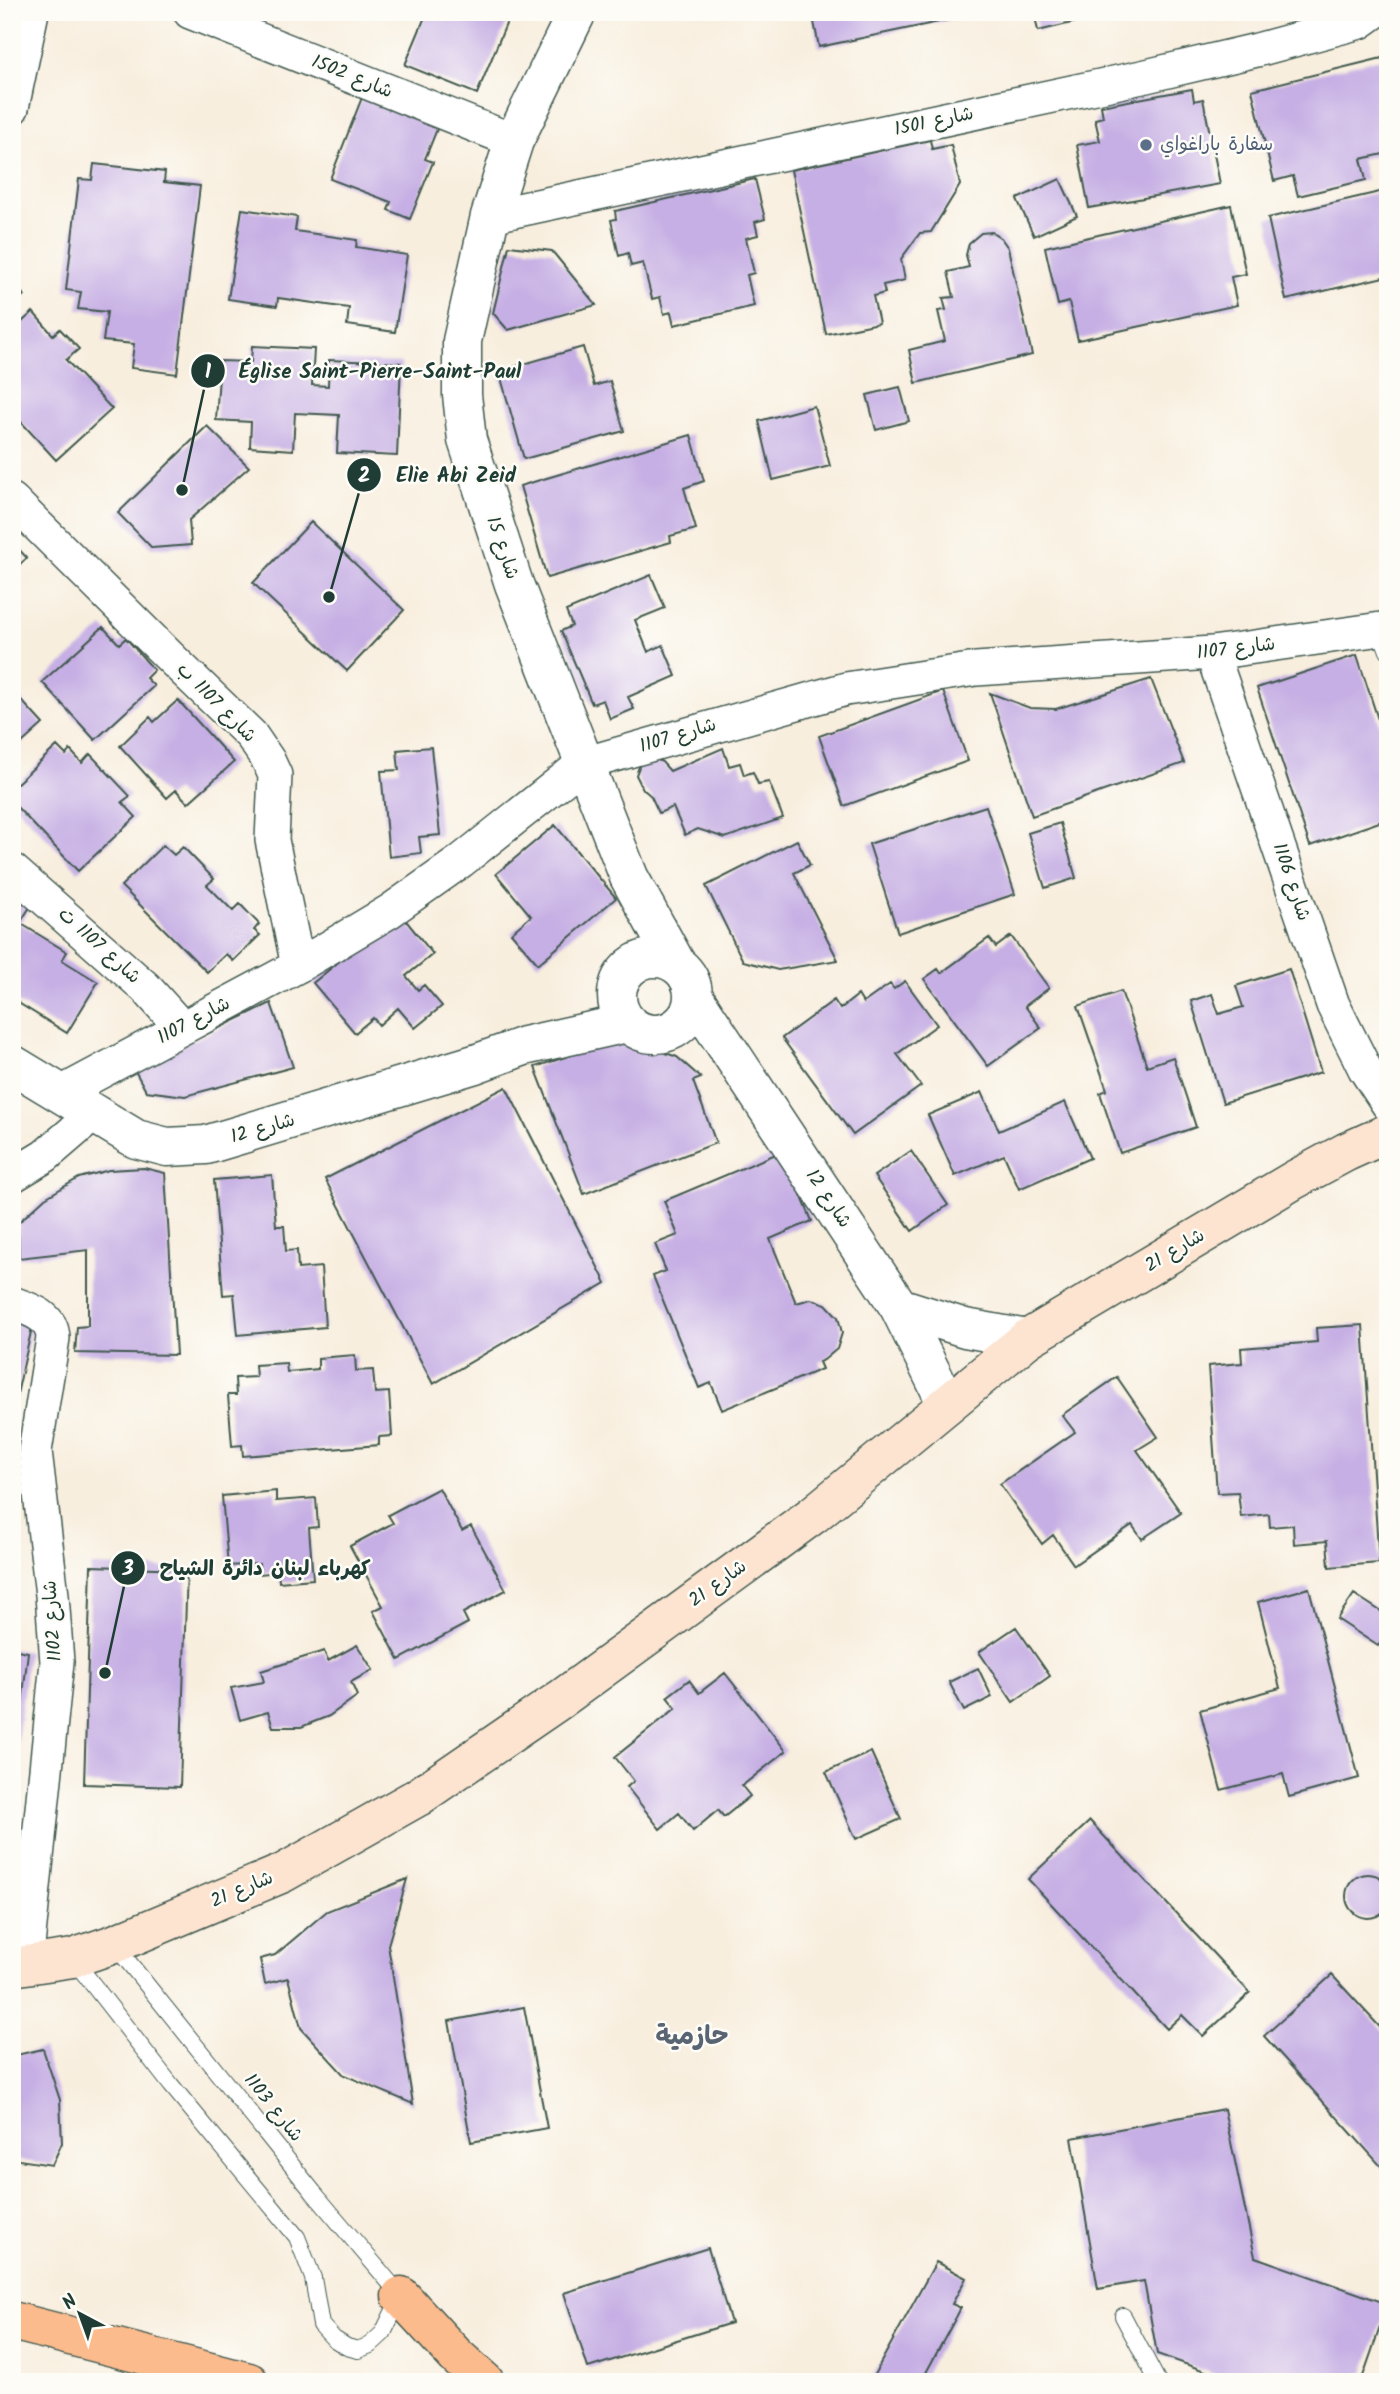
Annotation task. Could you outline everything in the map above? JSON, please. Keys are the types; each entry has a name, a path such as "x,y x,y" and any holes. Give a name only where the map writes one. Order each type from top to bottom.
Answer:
{"highway":[{"path":"401,2296 456,2356 485,2382"},
{"path":"17,2322 75,2356 142,2382"},
{"path":"17,2322 249,2382"}],"main road":[{"name":"شارع 21","path":"19,1966 73,1958 114,1944 283,1873 418,1797 561,1699 813,1515 1027,1339 1294,1180 1388,1133"}],"street":[{"path":"12,108 32,12"},
{"name":"شارع 1502","path":"190,12 514,141"},
{"name":"شارع 15","path":"577,12 514,141 490,216 462,341 462,395 467,440 514,584 583,764 629,877 685,981"},
{"name":"شارع 1501","path":"490,216 1142,77 1360,22 1374,12"},
{"name":"شارع 1107 ب","path":"12,500 251,735 268,760 275,775 272,840 298,966"},
{"name":"شارع 1107","path":"59,1094 298,966 390,912 461,861 583,764 846,689 976,669 1213,653 1385,636"},
{"name":"شارع 1106","path":"1213,653 1334,1005 1366,1069 1388,1104"},
{"name":"شارع 1107 ت","path":"12,870 146,988 181,1027"},
{"name":"شارع 15","path":"624,976 629,877"},
{"path":"666,959 685,981 692,1008 687,1018 669,1032 658,1035 636,1030 620,1012 616,999 624,976 642,960 666,959"},
{"name":"شارع 12","path":"524,1046 596,1003 624,976"},
{"name":"شارع 12","path":"685,981 899,1307 947,1404"},
{"name":"شارع 12","path":"12,1064 136,1139 167,1147 206,1145 475,1064 524,1046 627,1023"},
{"name":"شارع 12","path":"669,1032 740,1083 757,1092"},
{"path":"12,1176 45,1156 95,1113"},
{"name":"شارع 1102","path":"12,1303 40,1315 53,1328 52,1355 24,1448 52,1595 57,1662 19,1966"},
{"path":"899,1307 965,1328 1027,1339"}],"lane":[{"name":"شارع 1103","path":"114,1944 314,2193 401,2296"},
{"path":"73,1958 171,2085 297,2237 313,2278 321,2325 334,2339 358,2350 370,2345 383,2333 401,2296"},
{"path":"1123,2316 1158,2382"}],"building":[{"path":"427,12 511,12 477,94 405,65"},
{"path":"812,12 982,12 982,13 819,47"},
{"path":"1034,12 1114,12 1114,13 1038,31"},
{"path":"1382,58 1388,79 1388,153 1361,159 1366,180 1298,196 1293,176 1274,181 1252,90"},
{"path":"1192,89 1194,101 1203,99 1220,184 1089,208 1077,145 1100,141 1095,119 1103,117 1101,106"},
{"path":"363,95 439,124 425,159 433,162 410,219 388,210 391,202 330,179"},
{"path":"930,140 932,149 951,145 960,185 931,232 920,233 901,259 905,280 883,285 885,293 873,296 879,323 826,334 791,170"},
{"path":"94,164 165,172 164,182 200,186 177,374 131,368 134,344 103,341 107,312 78,309 81,292 66,290 79,179 92,180"},
{"path":"755,179 765,219 755,222 758,235 746,238 754,273 747,275 754,306 674,325 671,312 664,314 660,297 652,299 643,263 631,266 628,253 619,256 611,220 616,219 615,211"},
{"path":"1060,179 1077,216 1034,236 1017,199"},
{"path":"1388,190 1388,276 1286,300 1268,218"},
{"path":"1231,205 1246,274 1231,277 1237,305 1078,340 1069,302 1058,305 1045,247"},
{"path":"242,209 297,217 295,231 357,240 356,247 407,255 395,332 347,325 349,308 278,298 277,306 228,299"},
{"path":"992,232 1001,238 1008,248 1032,355 916,383 909,350 945,341 938,311 946,310 943,298 954,297 948,272 969,267 966,255 969,243 981,233"},
{"path":"509,246 552,251 596,305 508,330 493,313"},
{"path":"12,284 24,295 12,306"},
{"path":"33,312 53,335 60,329 79,349 66,360 112,409 56,460 12,412 12,331"},
{"path":"252,346 314,349 312,385 328,386 329,360 401,363 397,456 337,453 339,415 295,413 293,450 250,447 251,422 216,420 220,361 251,362"},
{"path":"583,347 594,386 610,381 624,431 524,459 499,371"},
{"path":"900,387 909,421 876,430 867,395"},
{"path":"814,406 830,466 773,480 759,421"},
{"path":"207,426 249,467 189,520 191,545 152,548 118,513"},
{"path":"691,435 704,481 684,488 696,529 670,536 671,542 547,578 520,486"},
{"path":"311,522 404,610 347,671 253,583"},
{"path":"12,542 27,558 12,571"},
{"path":"651,575 665,608 635,620 648,652 663,645 676,676 628,697 634,709 610,719 603,700 592,704 561,631 572,626 566,611"},
{"path":"103,627 119,644 126,638 154,670 146,678 154,686 95,740 42,682"},
{"path":"1357,655 1388,750 1388,819 1310,846 1257,688"},
{"path":"1151,679 1184,763 1032,816 990,693 1030,708 1056,709"},
{"path":"12,690 43,724 12,752"},
{"path":"943,691 968,761 844,806 819,736"},
{"path":"178,700 234,762 188,803 176,790 167,798 120,746 150,717 154,722"},
{"path":"57,746 66,755 70,750 82,763 90,754 130,796 122,802 136,817 78,871 12,802 12,788"},
{"path":"431,747 440,835 419,837 421,853 389,857 381,771 399,770 397,750"},
{"path":"723,748 729,766 740,763 744,775 753,772 758,784 769,782 783,818 725,838 698,829 685,835 673,807 659,813 651,796 643,789 636,775 640,764 652,757 662,762 670,771"},
{"path":"986,806 1015,894 898,933 869,844"},
{"path":"1060,823 1076,878 1045,888 1028,833"},
{"path":"555,825 616,898 538,964 511,933 531,916 496,874"},
{"path":"797,840 810,865 794,873 838,960 778,970 743,961 706,886"},
{"path":"163,845 174,855 183,847 214,879 207,885 233,911 240,904 259,924 254,930 260,935 233,961 226,954 207,972 121,886"},
{"path":"12,896 30,907 20,923 67,952 62,960 98,982 67,1033 12,999"},
{"path":"399,912 433,954 406,976 418,990 424,985 442,1006 415,1028 398,1008 379,1025 373,1018 355,1033 313,983"},
{"path":"1011,936 1049,988 1025,1006 1041,1028 988,1066 924,979 938,969 941,973 989,938 996,947"},
{"path":"1289,969 1321,1072 1223,1103 1191,1001 1212,994 1219,1014 1243,1007 1236,986"},
{"path":"905,981 937,1025 897,1054 921,1086 853,1135 782,1038 834,1000 840,1009 858,995 863,1003 890,984 894,989"},
{"path":"1121,991 1147,1066 1173,1057 1196,1127 1120,1153 1100,1093 1107,1090 1078,1006"},
{"path":"271,1003 293,1067 185,1096 146,1091 134,1069"},
{"path":"608,1043 646,1046 677,1057 701,1078 693,1081 716,1143 584,1194 535,1067"},
{"path":"506,1087 606,1283 433,1384 325,1179"},
{"path":"982,1092 999,1131 1065,1102 1090,1158 1019,1189 1004,1155 955,1176 928,1115"},
{"path":"783,1151 812,1221 770,1239 796,1303 811,1299 826,1304 838,1317 842,1333 837,1349 819,1362 822,1369 722,1410 711,1383 699,1388 653,1276 666,1271 655,1244 678,1235 664,1201"},
{"path":"911,1151 948,1205 912,1231 874,1176"},
{"path":"144,1168 165,1173 176,1355 75,1353 77,1327 88,1326 88,1250 19,1258 18,1223 45,1198 79,1178 109,1170"},
{"path":"272,1175 276,1226 284,1226 286,1251 297,1250 298,1269 321,1267 325,1327 238,1335 234,1294 223,1295 214,1180"},
{"path":"12,1309 35,1314 13,1412 12,1412"},
{"path":"1363,1325 1379,1563 1329,1567 1327,1541 1294,1544 1293,1525 1270,1527 1269,1514 1241,1517 1238,1492 1217,1493 1208,1366 1242,1363 1241,1348 1317,1342 1316,1328"},
{"path":"355,1355 356,1371 373,1370 375,1393 389,1392 392,1436 379,1437 379,1445 243,1456 242,1445 232,1446 228,1395 236,1395 235,1378 256,1377 255,1365 286,1363 287,1372 318,1369 318,1358"},
{"path":"1117,1377 1158,1437 1137,1450 1181,1513 1142,1539 1132,1525 1074,1565 1053,1535 1042,1544 1000,1484 1075,1432 1062,1415"},
{"path":"439,1488 462,1531 471,1526 506,1590 463,1613 468,1623 399,1660 373,1611 383,1606 350,1546 393,1523 388,1515"},
{"path":"276,1491 276,1501 316,1498 318,1527 309,1528 313,1579 279,1582 278,1572 260,1574 259,1564 228,1566 222,1496"},
{"path":"91,1566 187,1569 180,1787 84,1784"},
{"path":"1309,1588 1359,1778 1289,1797 1283,1774 1221,1790 1200,1710 1280,1688 1258,1602"},
{"path":"1354,1594 1388,1616 1388,1632 1378,1646 1337,1619"},
{"path":"1016,1627 1050,1676 1013,1702 979,1652"},
{"path":"357,1645 373,1670 351,1682 357,1696 329,1716 301,1727 273,1727 268,1712 240,1720 231,1688 264,1682 261,1671 324,1651 328,1661"},
{"path":"12,1649 28,1652 14,1771 12,1771"},
{"path":"978,1668 992,1697 964,1711 949,1682"},
{"path":"725,1673 786,1751 742,1786 750,1796 724,1817 718,1810 693,1831 679,1813 660,1829 627,1787 634,1781 615,1757 676,1708 667,1697 689,1680 699,1693"},
{"path":"871,1752 901,1819 856,1839 826,1772"},
{"path":"1090,1821 1250,1993 1203,2036 1182,2015 1167,2029 1028,1879"},
{"path":"1368,1874 1384,1880 1390,1896 1384,1912 1368,1918 1352,1912 1346,1896 1352,1880"},
{"path":"407,1879 388,1945 413,2104 344,2075 301,2028 288,1978 265,1984 260,1959 275,1955 327,1911"},
{"path":"1332,1975 1388,2036 1388,2174 1264,2036"},
{"path":"524,2007 547,2128 471,2142 449,2021"},
{"path":"43,2049 60,2100 62,2143 52,2165 12,2159 12,2056"},
{"path":"1224,2109 1255,2257 1388,2304 1361,2382 1236,2382 1157,2354 1144,2281 1098,2289 1072,2138"},
{"path":"708,2248 731,2323 588,2368 564,2293"},
{"path":"936,2262 966,2278 952,2304 961,2308 921,2382 870,2382"}],"place":[{"name":"سفارة باراغواي","path":"1146,145"},
{"name":"Église Saint-Pierre-Saint-Paul","path":"182,490"},
{"name":"Elie Abi Zeid","path":"329,597"},
{"name":"كهرباء لبنان دائرة الشياح","path":"105,1673"}],"district":[{"name":"حازمية","path":"692,2037"}]}
